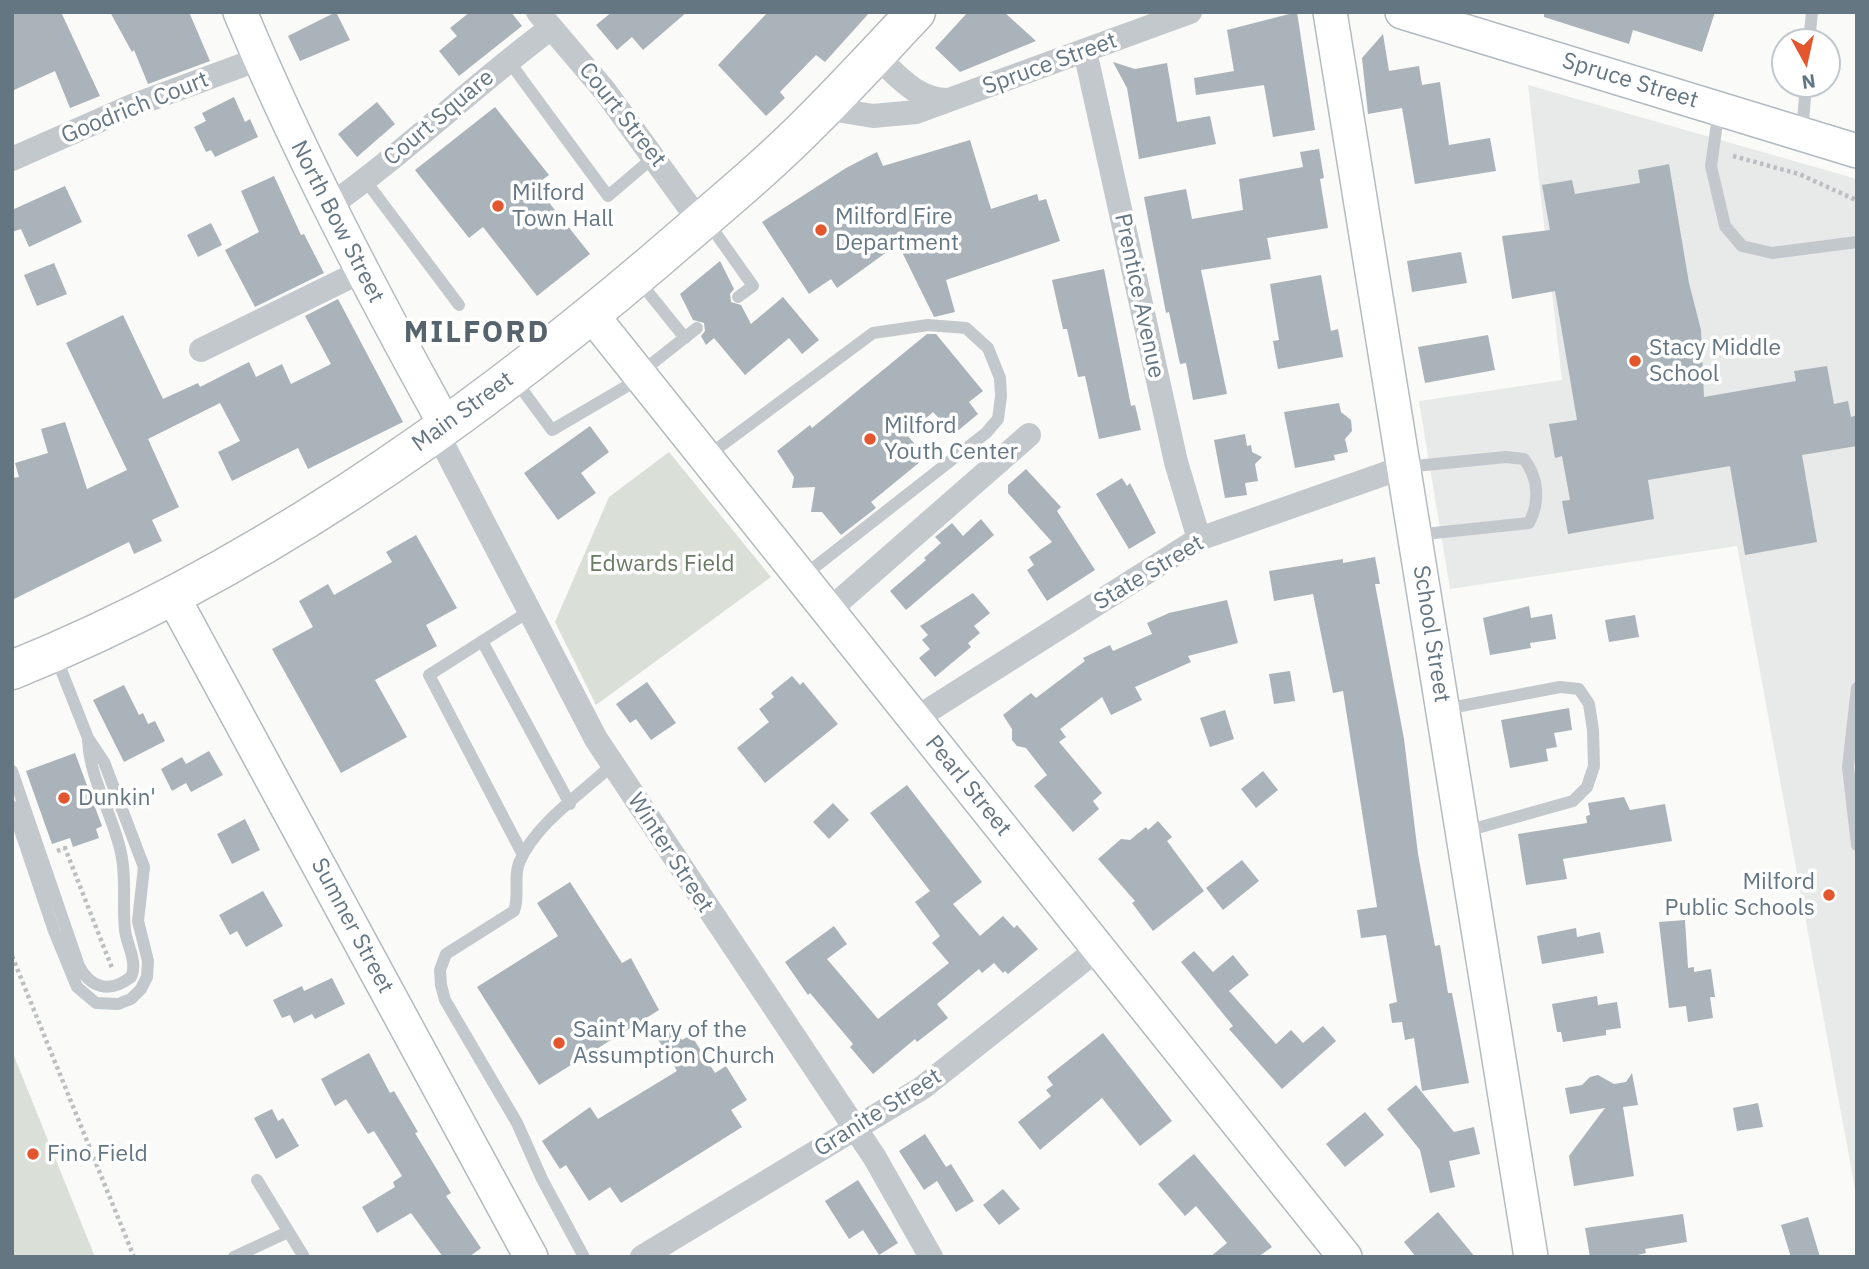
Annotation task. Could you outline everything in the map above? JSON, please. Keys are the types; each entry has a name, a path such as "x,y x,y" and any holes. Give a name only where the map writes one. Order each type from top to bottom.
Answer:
{"main road":[{"name":"North Bow Street","path":"240,12 259,59 328,206 442,430"},
{"name":"Main Street","path":"12,669 55,652 172,595 302,520 442,430 591,314 703,220 825,108 916,12"},
{"name":"School Street","path":"1330,12 1531,1257"},
{"name":"Spruce Street","path":"1402,12 1857,151"},
{"name":"Pearl Street","path":"591,314 1345,1257"},
{"name":"Sumner Street","path":"172,595 531,1257"}],"street":[{"name":"Spruce Street","path":"825,108 892,116 949,100 1190,12"},
{"name":"Court Square","path":"328,206 365,180 508,60 545,20"},
{"name":"Court Street","path":"545,20 605,91 703,220"},
{"name":"Prentice Avenue","path":"1086,51 1176,462 1199,539"},
{"path":"875,55 918,93 930,99 949,100"},
{"name":"Goodrich Court","path":"12,159 132,106 259,59"},
{"path":"201,350 360,272"},
{"name":"Winter Street","path":"442,430 528,612 578,708 612,765 884,1173 931,1257"},
{"path":"828,611 1029,435"},
{"name":"State Street","path":"915,719 1199,539 1404,467"},
{"name":"Granite Street","path":"642,1257 942,1074 1099,948"}],"lane":[{"path":"508,60 608,196 655,156"},
{"path":"1802,134 1805,98"},
{"path":"1719,109 1711,166 1724,226 1742,246 1772,253 1857,242"},
{"path":"365,180 459,305"},
{"path":"703,220 753,286 738,297"},
{"path":"636,277 685,338"},
{"path":"706,457 873,333 928,325 966,328 988,348 1000,378 998,419 986,433 802,578"},
{"path":"512,377 552,430 641,375 697,328"},
{"path":"1404,467 1506,457 1524,459 1534,472 1537,508 1529,523 1415,535"},
{"path":"523,855 429,675 528,612"},
{"path":"482,642 570,804"},
{"path":"12,806 54,932 77,987 96,1003 118,1004 131,999 148,977 148,961 138,921 144,867 104,762 88,738 55,652"},
{"path":"1443,709 1560,687 1579,688 1589,704 1594,766 1587,787 1573,802 1463,833"},
{"path":"1857,688 1848,767 1857,845"},
{"path":"12,771 79,966 94,985 106,988 119,985 131,977 134,965 124,926 124,866 115,831 90,766 88,738"},
{"path":"584,1257 542,1179 517,1123 445,1000 440,970 446,954 514,911 516,875 523,855 540,832 612,765"},
{"path":"257,1180 304,1257"},
{"path":"234,1257 288,1232"}],"path":[{"path":"1733,156 1788,170 1856,200"},
{"path":"12,956 134,1257"}],"shaded area":[{"name":"Milford Public Schools","path":"1528,85 1857,179 1857,1200 1737,546 1450,589 1419,401 1562,380"}],"green space":[{"name":"Edwards Field","path":"669,452 771,577 596,705 555,622 609,497"},
{"name":"Fino Field","path":"12,1051 95,1257 12,1257"}],"building":[{"path":"12,12 61,12 100,96 70,108 55,71 12,91"},
{"path":"110,12 189,12 210,61 148,84 134,50 132,52"},
{"path":"336,12 350,40 300,61 288,36"},
{"path":"470,12 511,12 522,26 459,76 439,51 457,36 450,28"},
{"path":"612,12 687,12 643,50 632,37 617,50 596,25"},
{"path":"768,12 870,12 825,62 816,55 780,92 785,98 766,116 718,65"},
{"path":"968,12 1004,12 1036,41 960,72 935,48"},
{"path":"1297,12 1315,130 1273,137 1264,85 1196,95 1194,78 1234,71 1227,30"},
{"path":"1544,12 1715,12 1702,52 1633,30 1629,44 1544,17"},
{"path":"1383,34 1389,71 1419,66 1422,85 1440,82 1449,145 1490,138 1496,171 1415,184 1402,108 1368,114 1362,58"},
{"path":"1113,62 1135,69 1167,63 1177,122 1210,116 1216,144 1139,159 1127,88"},
{"path":"234,97 245,122 250,119 258,137 215,157 211,150 206,152 194,127 206,121 202,113"},
{"path":"377,102 395,124 357,157 338,134"},
{"name":"Milford Town Hall","path":"495,107 549,175 535,185 590,254 537,296 483,227 469,238 415,170"},
{"path":"970,140 991,209 1037,194 1039,201 1046,199 1060,241 946,280 955,312 934,317 898,244 837,288 831,279 809,294 762,222 846,168 877,152 883,166"},
{"path":"1319,149 1324,178 1320,179 1328,228 1267,238 1271,259 1201,270 1227,394 1193,400 1186,363 1180,364 1169,312 1166,313 1144,197 1186,189 1192,219 1243,210 1239,179 1303,167 1300,152"},
{"name":"Stacy Middle School","path":"1669,164 1689,283 1701,330 1704,397 1796,381 1794,371 1827,366 1834,404 1848,401 1851,417 1857,415 1857,446 1802,455 1817,542 1745,555 1730,466 1648,480 1654,519 1568,534 1562,501 1570,500 1562,456 1555,458 1549,424 1577,420 1555,291 1512,299 1502,236 1550,230 1542,185 1572,180 1575,194 1640,183 1638,170"},
{"path":"274,176 301,235 304,234 324,273 255,307 225,250 259,232 241,191"},
{"path":"65,186 82,222 29,247 21,229 12,232 12,210"},
{"path":"211,223 222,245 198,257 187,235"},
{"path":"1461,252 1467,283 1412,292 1407,261"},
{"path":"720,261 734,289 730,294 731,302 741,305 751,324 783,297 819,340 802,354 789,338 745,375 714,338 706,345 701,336 705,331 704,323 693,320 680,294"},
{"path":"54,263 67,294 37,306 24,275"},
{"path":"1104,269 1131,406 1135,405 1141,430 1099,439 1085,376 1078,377 1052,280"},
{"path":"1321,275 1331,331 1338,329 1343,357 1278,369 1273,341 1279,340 1270,284"},
{"path":"338,299 403,422 308,469 298,448 232,481 218,452 240,441 220,403 148,439 179,507 152,520 162,541 134,554 129,542 12,600 12,478 19,477 15,463 48,453 41,429 65,422 87,489 127,470 66,343 123,315 163,399 198,383 200,387 249,362 256,377 282,364 291,384 331,364 305,316"},
{"name":"Milford Youth Center","path":"927,334 936,334 983,391 969,402 978,414 954,434 933,412 907,435 926,457 871,502 876,508 841,535 822,512 811,512 815,487 792,488 794,477 777,451 810,425 812,428"},
{"path":"1488,335 1495,370 1425,383 1418,347"},
{"path":"1339,403 1341,412 1351,420 1352,431 1345,439 1348,452 1334,455 1335,460 1295,468 1284,412"},
{"path":"590,426 609,452 581,473 596,493 558,520 524,473"},
{"path":"1245,434 1247,446 1251,445 1252,452 1262,457 1255,464 1258,481 1245,483 1247,495 1225,498 1214,440"},
{"path":"1026,469 1061,507 1057,511 1095,570 1047,601 1027,570 1034,565 1029,557 1052,542 1008,493 1008,485"},
{"path":"1122,478 1127,486 1130,483 1156,533 1129,549 1096,494"},
{"path":"981,519 994,535 906,610 890,591 926,560 924,558 941,543 935,537 952,523 963,536"},
{"path":"416,535 457,608 426,625 437,646 375,680 407,737 341,773 272,649 313,627 299,601 328,584 334,595 392,562 386,552"},
{"path":"1375,557 1380,584 1375,584 1404,739 1418,854 1435,946 1440,945 1448,993 1452,993 1469,1083 1422,1091 1414,1038 1405,1040 1402,1022 1392,1023 1389,1004 1397,1002 1386,935 1361,938 1357,910 1377,907 1343,691 1333,693 1313,594 1274,601 1269,571 1343,559 1343,563"},
{"path":"973,593 990,613 974,626 980,633 968,643 971,647 935,677 919,658 930,649 922,640 928,635 920,626"},
{"path":"1227,600 1238,643 1188,656 1191,662 1135,687 1142,700 1111,715 1102,697 1060,729 1066,737 1059,742 1102,793 1093,801 1099,809 1073,832 1034,786 1047,775 1026,748 1017,746 1012,740 1012,729 1003,715 1031,693 1036,698 1085,661 1083,658 1110,645 1113,651 1152,634 1147,623 1169,613"},
{"path":"1529,606 1531,618 1552,614 1556,639 1530,643 1531,648 1490,655 1483,618"},
{"path":"1635,615 1639,637 1609,642 1605,620"},
{"path":"1290,671 1295,701 1274,704 1269,674"},
{"path":"792,676 800,685 803,682 838,724 765,783 737,748 769,722 759,709 774,697 771,693"},
{"path":"647,682 676,723 651,740 636,719 630,723 616,704"},
{"path":"124,685 139,715 143,713 148,724 155,721 165,741 124,762 93,700"},
{"path":"1569,708 1572,730 1554,733 1557,747 1546,749 1548,761 1510,768 1501,720"},
{"path":"1225,710 1234,739 1210,747 1200,718"},
{"path":"209,751 223,775 191,792 186,783 172,791 161,769 182,757 186,764"},
{"name":"Dunkin'","path":"75,753 102,826 96,829 99,838 73,847 70,838 52,844 26,771"},
{"path":"1263,771 1278,790 1256,808 1241,789"},
{"path":"907,785 982,882 953,904 980,936 1003,916 1014,928 1017,925 1038,949 1008,974 1005,971 1003,973 994,963 982,973 979,969 937,1004 948,1018 917,1042 915,1039 873,1074 850,1047 853,1044 810,993 808,995 785,962 834,926 847,944 827,959 878,1019 949,963 932,943 940,936 915,902 930,891 870,813"},
{"path":"1624,797 1630,810 1665,804 1672,841 1563,859 1567,879 1526,885 1518,834 1587,823 1586,816 1590,815 1588,803"},
{"path":"833,803 849,820 829,839 813,822"},
{"path":"245,819 260,850 232,864 217,834"},
{"path":"1158,821 1172,837 1167,841 1204,891 1153,931 1132,903 1135,901 1098,859 1121,839 1130,840"},
{"path":"1242,860 1259,881 1223,910 1206,888"},
{"path":"570,882 622,963 631,958 659,1010 539,1085 477,987 558,936 537,903"},
{"path":"263,891 283,926 246,947 237,931 230,935 219,915"},
{"path":"1685,920 1688,968 1694,967 1694,972 1711,969 1715,997 1710,997 1713,1018 1688,1022 1686,1006 1669,1008 1659,922"},
{"path":"1576,928 1577,937 1600,932 1604,953 1542,964 1537,936"},
{"path":"1194,951 1213,972 1233,955 1249,975 1229,991 1276,1044 1291,1030 1303,1043 1323,1026 1336,1041 1282,1089 1229,1029 1233,1026 1181,962"},
{"path":"332,978 345,1004 315,1019 312,1014 294,1023 290,1015 282,1018 273,1000 302,986 304,991"},
{"path":"1597,996 1598,1005 1617,1002 1621,1028 1606,1030 1606,1035 1563,1042 1561,1032 1557,1032 1552,1004"},
{"path":"673,1026 682,1040 691,1035 715,1073 726,1066 747,1100 731,1110 742,1127 621,1203 610,1187 589,1201 566,1165 560,1169 542,1141 590,1107 598,1119 677,1071 656,1036"},
{"path":"1103,1033 1172,1121 1140,1146 1102,1098 1040,1150 1018,1122 1051,1096 1046,1090 1053,1085 1047,1077"},
{"path":"369,1053 390,1093 394,1091 418,1132 415,1133 451,1193 446,1196 481,1248 469,1257 443,1257 411,1213 377,1233 362,1207 395,1187 393,1182 402,1176 374,1131 368,1134 346,1099 335,1106 321,1079"},
{"path":"1632,1073 1638,1105 1623,1107 1634,1176 1574,1186 1569,1156 1605,1108 1570,1114 1565,1088 1582,1085 1590,1077 1598,1075 1614,1084 1626,1082"},
{"path":"1416,1085 1454,1132 1474,1127 1480,1154 1449,1161 1455,1187 1430,1193 1420,1150 1387,1109"},
{"path":"1758,1103 1763,1127 1737,1131 1733,1108"},
{"path":"272,1109 278,1121 283,1118 299,1146 276,1159 254,1118"},
{"path":"1365,1112 1384,1135 1345,1167 1326,1144"},
{"path":"925,1134 946,1167 951,1164 974,1201 956,1212 937,1181 924,1190 899,1151"},
{"path":"1194,1154 1272,1247 1258,1257 1210,1257 1227,1243 1196,1206 1185,1216 1158,1184"},
{"path":"858,1180 898,1243 879,1255 863,1230 849,1239 825,1201"},
{"path":"1003,1189 1020,1209 999,1225 983,1205"},
{"path":"1438,1212 1475,1257 1416,1257 1404,1242"},
{"path":"1683,1214 1687,1242 1645,1249 1646,1253 1629,1257 1590,1257 1585,1228"},
{"path":"1808,1217 1820,1257 1791,1257 1781,1225"}],"place":[{"name":"Milford Town Hall","path":"498,206"},
{"name":"Milford Fire Department","path":"821,230"},
{"name":"Stacy Middle School","path":"1635,361"},
{"name":"Milford Youth Center","path":"870,439"},
{"name":"Dunkin'","path":"64,798"},
{"name":"Milford Public Schools","path":"1829,895"},
{"name":"Saint Mary of the Assumption Church","path":"559,1043"},
{"name":"Fino Field","path":"33,1154"}],"district":[{"name":"MILFORD","path":"477,333"}]}
